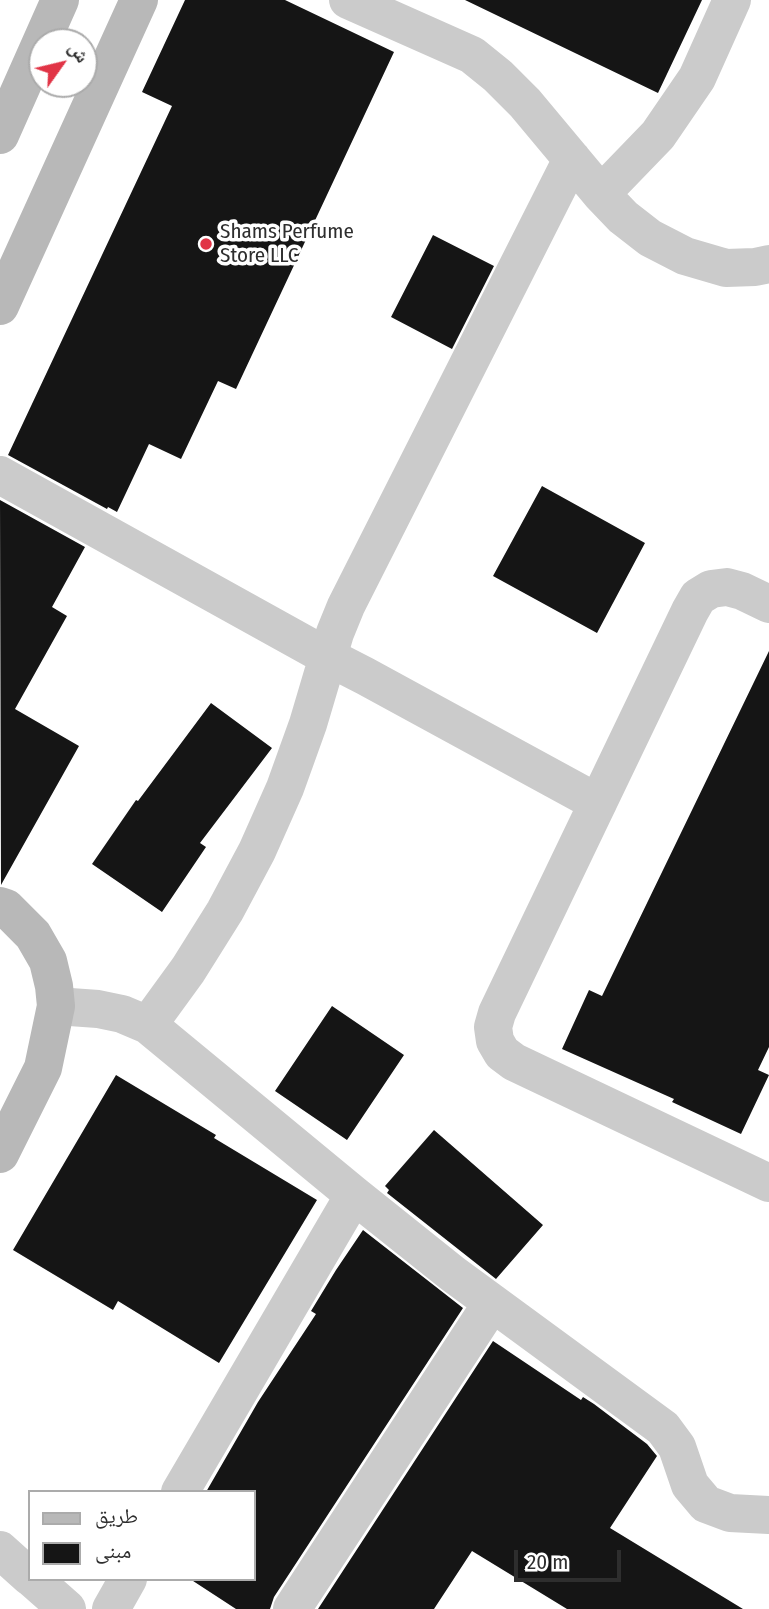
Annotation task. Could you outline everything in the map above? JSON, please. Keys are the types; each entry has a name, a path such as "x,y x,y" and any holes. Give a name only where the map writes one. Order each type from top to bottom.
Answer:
{"main road":[{"path":"0,135 60,0"},
{"path":"0,306 139,0"},
{"path":"0,906 6,908 33,935 48,961 56,1006 43,1068 0,1154"}],"street":[{"path":"348,0 472,55 525,103 623,217 650,238 685,256 726,268 769,264"},
{"path":"601,194 658,135 696,78 732,0"},
{"path":"148,1025 188,970 225,911 257,851 285,788 346,606 572,159"},
{"path":"0,475 597,803"},
{"path":"769,604 727,587 711,589 698,597 496,1013 493,1027 495,1041 502,1053 514,1062 769,1183"},
{"path":"56,1006 98,1009 122,1014 148,1025 354,1195 492,1303 663,1428 677,1447 690,1485 706,1503 730,1513 769,1514"},
{"path":"181,1490 354,1195"},
{"path":"292,1609 492,1303"},
{"path":"0,1550 28,1575"},
{"path":"34,1581 67,1609"},
{"path":"111,1609 127,1581"}],"building":[{"name":"Shams Perfume Store LLC","path":"185,0 285,0 394,52 236,389 218,381 181,459 149,444 117,512 8,455 172,106 142,92"},
{"path":"465,0 702,0 658,93"},
{"path":"433,235 494,266 452,349 391,317"},
{"path":"542,486 645,543 597,633 493,576"},
{"path":"0,500 85,547 52,607 67,616 15,709 79,746 1,885"},
{"path":"769,651 769,1047 758,1070 769,1075 741,1134 672,1102 674,1099 562,1049 589,990 602,996"},
{"path":"211,703 272,748 200,843 206,847 162,912 92,864 136,800 138,801"},
{"path":"332,1006 404,1055 347,1140 275,1091"},
{"path":"116,1075 317,1200 219,1363 118,1301 113,1310 13,1250"},
{"path":"434,1130 543,1225 496,1279 387,1193 389,1190 385,1186"},
{"path":"363,1230 463,1308 274,1597 270,1609 236,1609 193,1581 256,1581 256,1490 207,1490 258,1402 316,1314 311,1311"},
{"path":"493,1341 581,1400 583,1397 594,1404 647,1444 657,1456 610,1528 743,1609 567,1609 472,1551 434,1609 318,1609"}],"place":[{"name":"Shams Perfume Store LLC","path":"206,244"}]}
